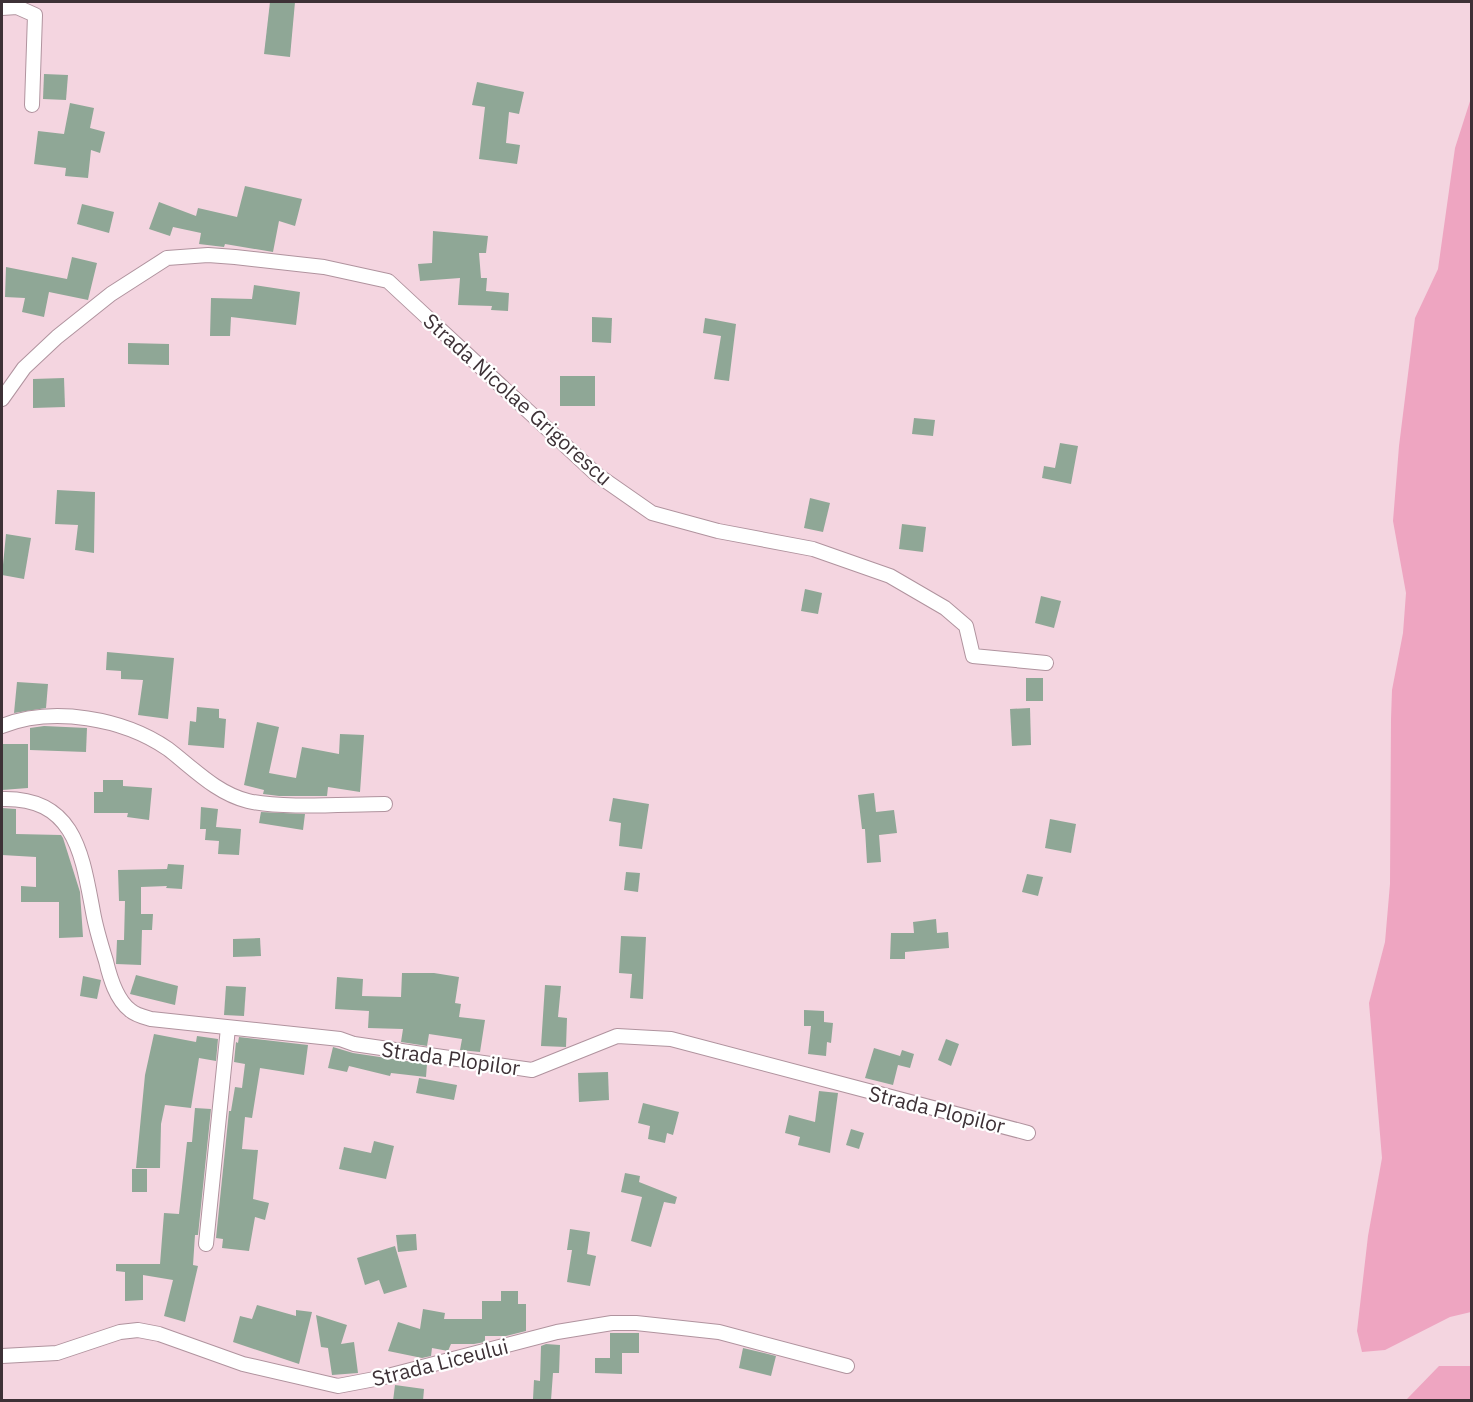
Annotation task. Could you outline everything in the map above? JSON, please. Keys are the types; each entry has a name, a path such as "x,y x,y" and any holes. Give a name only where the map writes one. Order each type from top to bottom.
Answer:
{"street":[{"path":"2,8 17,7 35,15 32,105"},
{"name":"Strada Nicolae Grigorescu","path":"2,399 24,368 57,337 111,294 167,258 208,255 235,257 324,267 388,280 483,372 596,474 652,513 718,531 813,549 856,563 913,587 945,608 966,626 973,656 1046,663"},
{"path":"2,726 15,721 61,717 100,720 151,739 217,788 249,801 385,804"},
{"name":"Strada Plopilor","path":"2,799 16,798 45,806 57,813 69,827 84,870 93,915 114,987 131,1011 151,1020 340,1039 354,1044 532,1071 617,1036 671,1039 1028,1133"},
{"path":"206,1244 228,1028"},
{"name":"Strada Liceului","path":"2,1356 57,1353 120,1332 138,1330 159,1334 243,1364 338,1386 380,1378 557,1332 612,1323 636,1323 719,1332 848,1366"}],"shaded area":[{"path":"1471,98 1471,1312 1450,1317 1385,1350 1362,1352 1357,1331 1368,1236 1382,1158 1369,1003 1385,942 1390,884 1392,690 1403,633 1406,593 1393,521 1399,446 1415,318 1438,269 1455,148"},
{"path":"1439,1366 1471,1366 1471,1400 1406,1400"}],"building":[{"path":"270,2 295,2 290,57 264,54"},
{"path":"44,74 68,75 66,100 43,99"},
{"path":"477,82 524,92 519,114 509,112 506,143 520,145 517,164 479,159 485,107 472,105"},
{"path":"70,103 94,108 90,128 105,132 100,153 91,150 88,178 65,176 66,168 34,164 38,131 64,134"},
{"path":"245,186 302,199 295,226 279,221 273,252 225,244 224,247 199,244 201,233 173,227 170,236 149,229 159,202 196,216 198,208 237,217"},
{"path":"82,204 114,212 109,233 77,224"},
{"path":"433,231 488,236 486,253 479,253 481,278 487,278 486,291 509,293 508,311 491,310 492,306 458,305 460,278 420,281 418,264 432,263"},
{"path":"72,257 97,263 88,300 49,292 44,317 22,312 25,298 5,297 6,267 67,279"},
{"path":"254,285 300,292 296,325 231,317 230,336 210,336 211,298 252,299"},
{"path":"592,317 612,318 611,343 592,342"},
{"path":"705,318 736,324 729,381 714,379 721,336 703,333"},
{"path":"128,343 169,344 169,365 128,364"},
{"path":"560,376 595,376 595,406 560,406"},
{"path":"64,378 65,407 33,408 33,379"},
{"path":"914,418 935,420 933,436 912,434"},
{"path":"1060,443 1078,446 1071,484 1042,478 1044,466 1055,468"},
{"path":"57,490 95,492 94,553 75,550 78,525 55,524"},
{"path":"810,498 830,503 823,532 804,528"},
{"path":"902,524 926,527 923,552 899,549"},
{"path":"6,534 31,538 24,579 2,575"},
{"path":"805,589 822,593 818,614 801,611"},
{"path":"1041,596 1061,601 1054,628 1035,623"},
{"path":"107,652 174,658 168,719 138,715 143,680 121,679 121,671 106,670"},
{"path":"1026,678 1043,678 1043,701 1026,701"},
{"path":"17,682 48,684 46,708 14,713"},
{"path":"197,707 219,709 219,718 226,719 224,748 188,745 190,721 196,722"},
{"path":"1030,708 1031,745 1012,746 1010,709"},
{"path":"257,722 279,727 269,773 296,778 302,747 339,754 340,734 364,735 360,792 328,787 327,796 279,796 263,794 264,790 244,785"},
{"path":"44,726 87,728 86,752 30,750 30,728"},
{"path":"2,744 28,744 28,788 2,790"},
{"path":"103,780 123,780 123,786 152,788 149,820 127,817 128,813 94,813 94,792 103,792"},
{"path":"874,793 876,812 894,810 897,833 879,835 881,862 867,863 865,829 862,829 858,795"},
{"path":"613,798 649,804 642,849 619,846 621,823 609,821"},
{"path":"201,807 218,809 216,827 241,829 239,855 218,854 219,841 205,840 206,829 200,829"},
{"path":"2,808 16,809 16,834 61,835 63,838 80,892 83,937 59,938 59,902 21,902 21,886 36,887 36,857 2,855"},
{"path":"261,812 305,814 303,830 259,823"},
{"path":"1050,819 1076,824 1071,853 1045,848"},
{"path":"168,864 184,865 182,889 166,888 167,886 141,887 141,914 153,914 152,930 142,930 141,965 116,964 117,940 124,940 125,901 119,901 118,870 167,869"},
{"path":"626,872 640,873 638,892 624,890"},
{"path":"1027,874 1043,877 1038,896 1022,892"},
{"path":"936,919 937,933 948,932 949,948 905,952 905,959 890,959 891,933 914,933 913,922"},
{"path":"621,936 646,937 643,999 630,998 632,974 619,973"},
{"path":"260,938 261,956 233,957 233,939"},
{"path":"402,973 434,973 459,977 455,1003 461,1004 459,1017 485,1020 480,1052 460,1050 462,1039 429,1034 427,1046 401,1042 403,1029 368,1028 369,1011 335,1009 337,977 363,979 362,996 401,997"},
{"path":"136,975 178,986 175,1005 130,994"},
{"path":"83,976 101,980 97,999 80,996"},
{"path":"545,985 561,986 558,1017 567,1018 566,1047 541,1046"},
{"path":"226,986 246,987 244,1016 224,1015"},
{"path":"804,1010 824,1011 824,1022 833,1023 831,1043 827,1042 826,1056 808,1054 811,1026 804,1026"},
{"path":"154,1034 196,1042 197,1036 218,1039 216,1061 199,1058 191,1108 165,1105 161,1124 160,1168 136,1168 145,1075"},
{"path":"239,1037 308,1045 304,1075 260,1068 252,1118 245,1117 242,1149 258,1150 253,1199 269,1203 265,1220 255,1217 249,1251 222,1248 223,1239 216,1238 229,1111 231,1111 235,1087 242,1088 245,1064 234,1062 236,1042 238,1043"},
{"path":"946,1039 959,1044 951,1066 938,1060"},
{"path":"333,1047 353,1053 427,1064 426,1077 391,1073 390,1076 349,1066 347,1072 328,1068"},
{"path":"874,1048 900,1056 902,1050 914,1054 910,1068 898,1065 893,1085 865,1078"},
{"path":"608,1072 609,1100 579,1102 578,1073"},
{"path":"419,1078 457,1085 454,1100 416,1093"},
{"path":"819,1091 838,1093 830,1153 798,1145 800,1137 785,1133 789,1115 815,1122"},
{"path":"643,1103 679,1112 673,1135 667,1133 665,1143 648,1139 650,1126 638,1123"},
{"path":"195,1108 211,1109 198,1235 195,1235 193,1265 198,1266 185,1322 164,1316 173,1280 143,1275 143,1300 125,1301 125,1272 116,1271 116,1264 160,1264 164,1213 179,1214 187,1142 192,1142"},
{"path":"851,1129 864,1133 859,1149 846,1145"},
{"path":"374,1141 394,1146 386,1179 339,1169 344,1147 371,1153"},
{"path":"132,1169 147,1169 147,1192 132,1192"},
{"path":"625,1173 640,1176 639,1182 677,1197 675,1204 664,1202 651,1247 631,1241 642,1197 621,1192"},
{"path":"570,1229 590,1232 587,1254 596,1256 590,1286 567,1282 572,1250 567,1250"},
{"path":"416,1234 417,1250 398,1252 396,1235"},
{"path":"395,1246 407,1287 384,1294 379,1280 365,1285 357,1258"},
{"path":"501,1291 518,1291 518,1304 526,1304 526,1331 506,1336 485,1336 485,1342 474,1344 451,1344 448,1351 432,1348 431,1356 422,1358 388,1351 398,1322 420,1329 423,1309 445,1313 444,1319 482,1319 482,1301 501,1301"},
{"path":"257,1305 296,1316 296,1310 312,1312 299,1364 233,1342 240,1316 252,1319"},
{"path":"316,1315 347,1325 341,1344 354,1342 358,1373 332,1375 328,1348 321,1347"},
{"path":"610,1333 639,1333 639,1353 622,1353 622,1374 595,1373 595,1358 610,1358"},
{"path":"560,1345 559,1373 553,1373 551,1400 533,1399 534,1380 540,1381 541,1346"},
{"path":"743,1348 776,1356 771,1376 739,1368"},
{"path":"395,1385 424,1389 423,1401 393,1401"}]}
